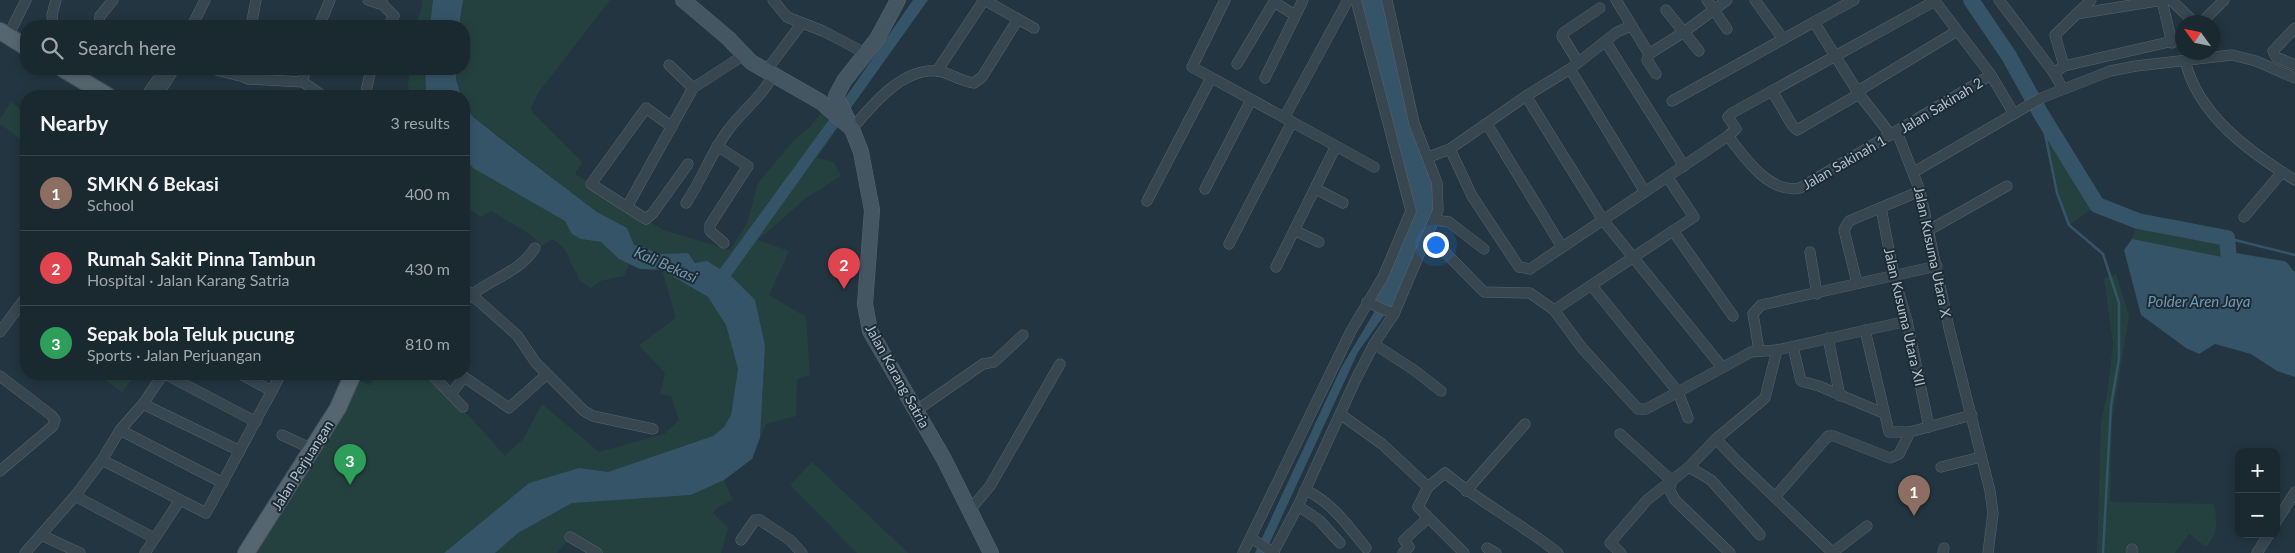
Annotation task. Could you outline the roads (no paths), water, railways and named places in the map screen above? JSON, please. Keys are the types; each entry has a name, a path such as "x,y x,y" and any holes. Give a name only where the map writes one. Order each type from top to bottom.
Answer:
{"main road":[{"path":"4,34 20,43"},
{"path":"79,75 100,90"},
{"name":"Jalan Perjuangan","path":"246,553 338,408 351,380"}],"street":[{"path":"4,34 26,0"},
{"path":"52,20 56,0"},
{"path":"99,20 100,16 113,0"},
{"path":"195,20 205,0"},
{"path":"252,20 256,0"},
{"path":"322,20 330,0"},
{"path":"368,0 382,3 394,16 392,20"},
{"name":"Jalan Karang Satria","path":"683,0 744,55 769,73 821,102 852,129 861,152 872,210 865,304 866,319 874,337 917,410 990,553"},
{"path":"774,0 787,16 823,31 867,54"},
{"path":"898,0 867,54 844,81 836,96 852,129 870,106 899,83 916,74 938,71 966,83 974,83 982,77 1018,18"},
{"path":"1225,0 1192,67 1374,167"},
{"path":"1264,78 1303,0"},
{"path":"1230,244 1288,120 1348,0"},
{"path":"1243,553 1254,539 1332,368 1368,302 1384,278 1411,211 1356,0"},
{"path":"1254,539 1273,553 1298,506 1374,344 1394,314 1438,210 1437,183 1414,123 1387,0"},
{"path":"1616,0 1649,54 1648,60 1656,74"},
{"path":"1707,0 1727,29"},
{"path":"1649,54 1684,32 1726,0"},
{"path":"1755,0 1783,39"},
{"path":"1672,101 1854,0"},
{"path":"1450,149 1472,196 1519,267 1530,269 1728,136 1736,129 1728,117 1934,0 1992,75 2014,114"},
{"path":"1999,0 2054,73 2062,88"},
{"path":"2064,66 2055,35 2091,0"},
{"path":"2076,14 2165,0 2185,15"},
{"path":"2165,0 2172,43"},
{"path":"2209,15 2224,0"},
{"path":"938,71 982,3 986,1 1034,28"},
{"path":"1237,64 1274,1 1296,15"},
{"path":"1600,8 1563,33 1562,36 1574,65 1644,192"},
{"path":"1666,10 1699,51"},
{"path":"1814,22 1858,92 1894,133 1914,172"},
{"path":"686,203 699,185 717,146 729,128 766,88 769,73 802,23"},
{"path":"1429,158 1450,149 1574,65 1617,32 1631,26"},
{"path":"2295,28 2273,51 2276,57 2295,65"},
{"path":"1772,91 1792,125 1797,130 1957,31"},
{"path":"1606,42 1684,166"},
{"path":"2054,73 2064,66 2175,42"},
{"path":"821,102 867,54"},
{"name":"Jalan Kusuma Utara X","path":"2220,56 2232,54 2256,61 2295,78"},
{"path":"627,207 693,88 744,55"},
{"path":"2185,60 2189,78 2221,124 2295,180"},
{"name":"Jalan Kusuma Utara X","path":"1988,553 1993,513 1972,415 1914,172 2040,98 2062,88 2110,71 2185,60"},
{"path":"669,65 693,88"},
{"path":"150,90 161,75"},
{"path":"161,90 170,75"},
{"path":"248,75 254,80 303,82 314,90"},
{"path":"303,82 304,75"},
{"path":"366,90 370,75"},
{"name":"Jalan Sakinah 2","path":"1894,133 1992,75"},
{"path":"1147,201 1211,78"},
{"path":"1526,96 1603,220 1722,367"},
{"path":"1204,189 1251,100"},
{"path":"672,127 646,108 591,184 646,219 653,213 688,164"},
{"path":"1487,124 1562,247"},
{"name":"Jalan Sakinah 1","path":"1728,136 1745,158 1774,185 1792,190 1800,188 1894,133"},
{"path":"717,146 748,166 710,225 710,231 724,243"},
{"path":"1276,267 1296,231 1336,146"},
{"path":"2244,217 2282,172"},
{"path":"1554,310 1694,217 1668,178"},
{"path":"1929,230 2007,186"},
{"path":"1316,189 1343,203"},
{"path":"1857,283 1844,230 1848,221 1920,191"},
{"name":"Jalan Kusuma Utara XII","path":"1882,208 1894,276 1906,321 1929,427"},
{"path":"1434,220 1449,222 1484,249"},
{"path":"1296,231 1319,242"},
{"path":"1673,231 1733,316"},
{"path":"1426,238 1438,244 1484,292 1530,293 1554,310 1582,348 1638,409 1646,408 1722,367 1759,350 1777,350 1793,347 1906,321"},
{"path":"470,290 511,272 535,248"},
{"path":"1810,252 1817,294"},
{"path":"1759,350 1752,314 1756,308 1857,283 1937,266"},
{"path":"1592,286 1678,392 1688,418"},
{"path":"470,293 517,335 546,374 590,415 653,429"},
{"path":"1368,302 1394,314"},
{"path":"0,332 20,305"},
{"path":"1865,330 1883,414 1889,432 1910,432 1972,415"},
{"path":"917,410 983,364 994,362 1023,335"},
{"path":"1828,338 1840,396"},
{"path":"1374,344 1414,370 1441,391"},
{"path":"1793,347 1801,381 1814,384 1883,414"},
{"path":"1621,553 1610,543 1647,500 1689,467 1716,439 1765,398 1777,350"},
{"path":"969,510 990,486 1060,364"},
{"path":"469,380 508,408 546,374"},
{"path":"0,376 55,420 53,426 0,470"},
{"path":"25,553 75,496 102,460 120,430 143,404 160,380"},
{"path":"176,380 256,422"},
{"path":"251,380 272,391"},
{"path":"102,460 206,513 278,380"},
{"path":"437,380 463,407"},
{"path":"451,394 463,380"},
{"path":"143,404 240,451"},
{"path":"1340,414 1382,444 1428,486"},
{"path":"1466,491 1525,424"},
{"path":"120,430 223,483"},
{"path":"1775,497 1828,436 1834,436 1890,458 1899,454 1910,432"},
{"path":"1620,434 1672,481"},
{"path":"282,436 312,449"},
{"path":"1716,439 1833,552 1867,526"},
{"path":"1941,467 1981,457"},
{"path":"1689,467 1711,480 1760,535"},
{"path":"1464,553 1418,507 1428,486 1445,473 1466,491 1540,538 1558,553"},
{"path":"1672,481 1669,489 1675,500 1730,553"},
{"path":"1305,490 1322,500 1332,509 1366,548"},
{"path":"2280,516 2295,492"},
{"path":"75,496 154,538"},
{"path":"145,553 180,500"},
{"path":"1298,506 1319,520 1340,543"},
{"path":"1403,553 1409,547 1404,540 1428,518"},
{"path":"741,540 751,523 755,520 760,520 784,536 802,553"},
{"path":"41,535 80,553"},
{"path":"570,537 597,553"},
{"path":"2257,553 2266,538"}],"water":[{"path":"433,0 463,0 460,20 431,20"},
{"name":"Kali Bekasi","path":"913,0 928,0 731,276 755,300 765,346 760,438 752,459 724,480 691,495 572,503 518,533 495,553 444,553 529,483 579,468 608,472 713,436 724,427 731,415 738,369 726,325 708,297 662,270 640,269 619,259 601,242 581,239 572,234 565,221 473,168 470,164 470,112 510,146 597,212 627,228 634,245 645,247 658,254 688,253 695,263 707,261 720,269 850,91"},
{"path":"1356,0 1387,0 1439,200 1394,314 1367,302 1411,211"},
{"path":"425,75 456,75 459,90 426,90"},
{"name":"Polder Aren Jaya","path":"2132,239 2282,269 2288,277 2295,280 2295,377 2277,371 2251,354 2215,344 2199,354 2186,348 2141,315 2124,250"},
{"path":"1376,309 1385,314 1358,352 1265,553 1255,553 1341,368"}],"waterway":[{"path":"1971,0 2009,56 2041,114 2097,205 2138,221 2227,238 2229,260 2282,269 2288,277 2295,280"},
{"path":"2103,553 2111,405 2119,359 2119,303 2103,254 2069,225 2057,193 2041,114 2097,205 2138,221 2227,238 2295,255"}],"place":[{"name":"Rumah Sakit Pinna Tambun","path":"844,289"},
{"name":"Sepak bola Teluk pucung","path":"350,485"},
{"name":"SMKN 6 Bekasi","path":"1914,516"}]}
